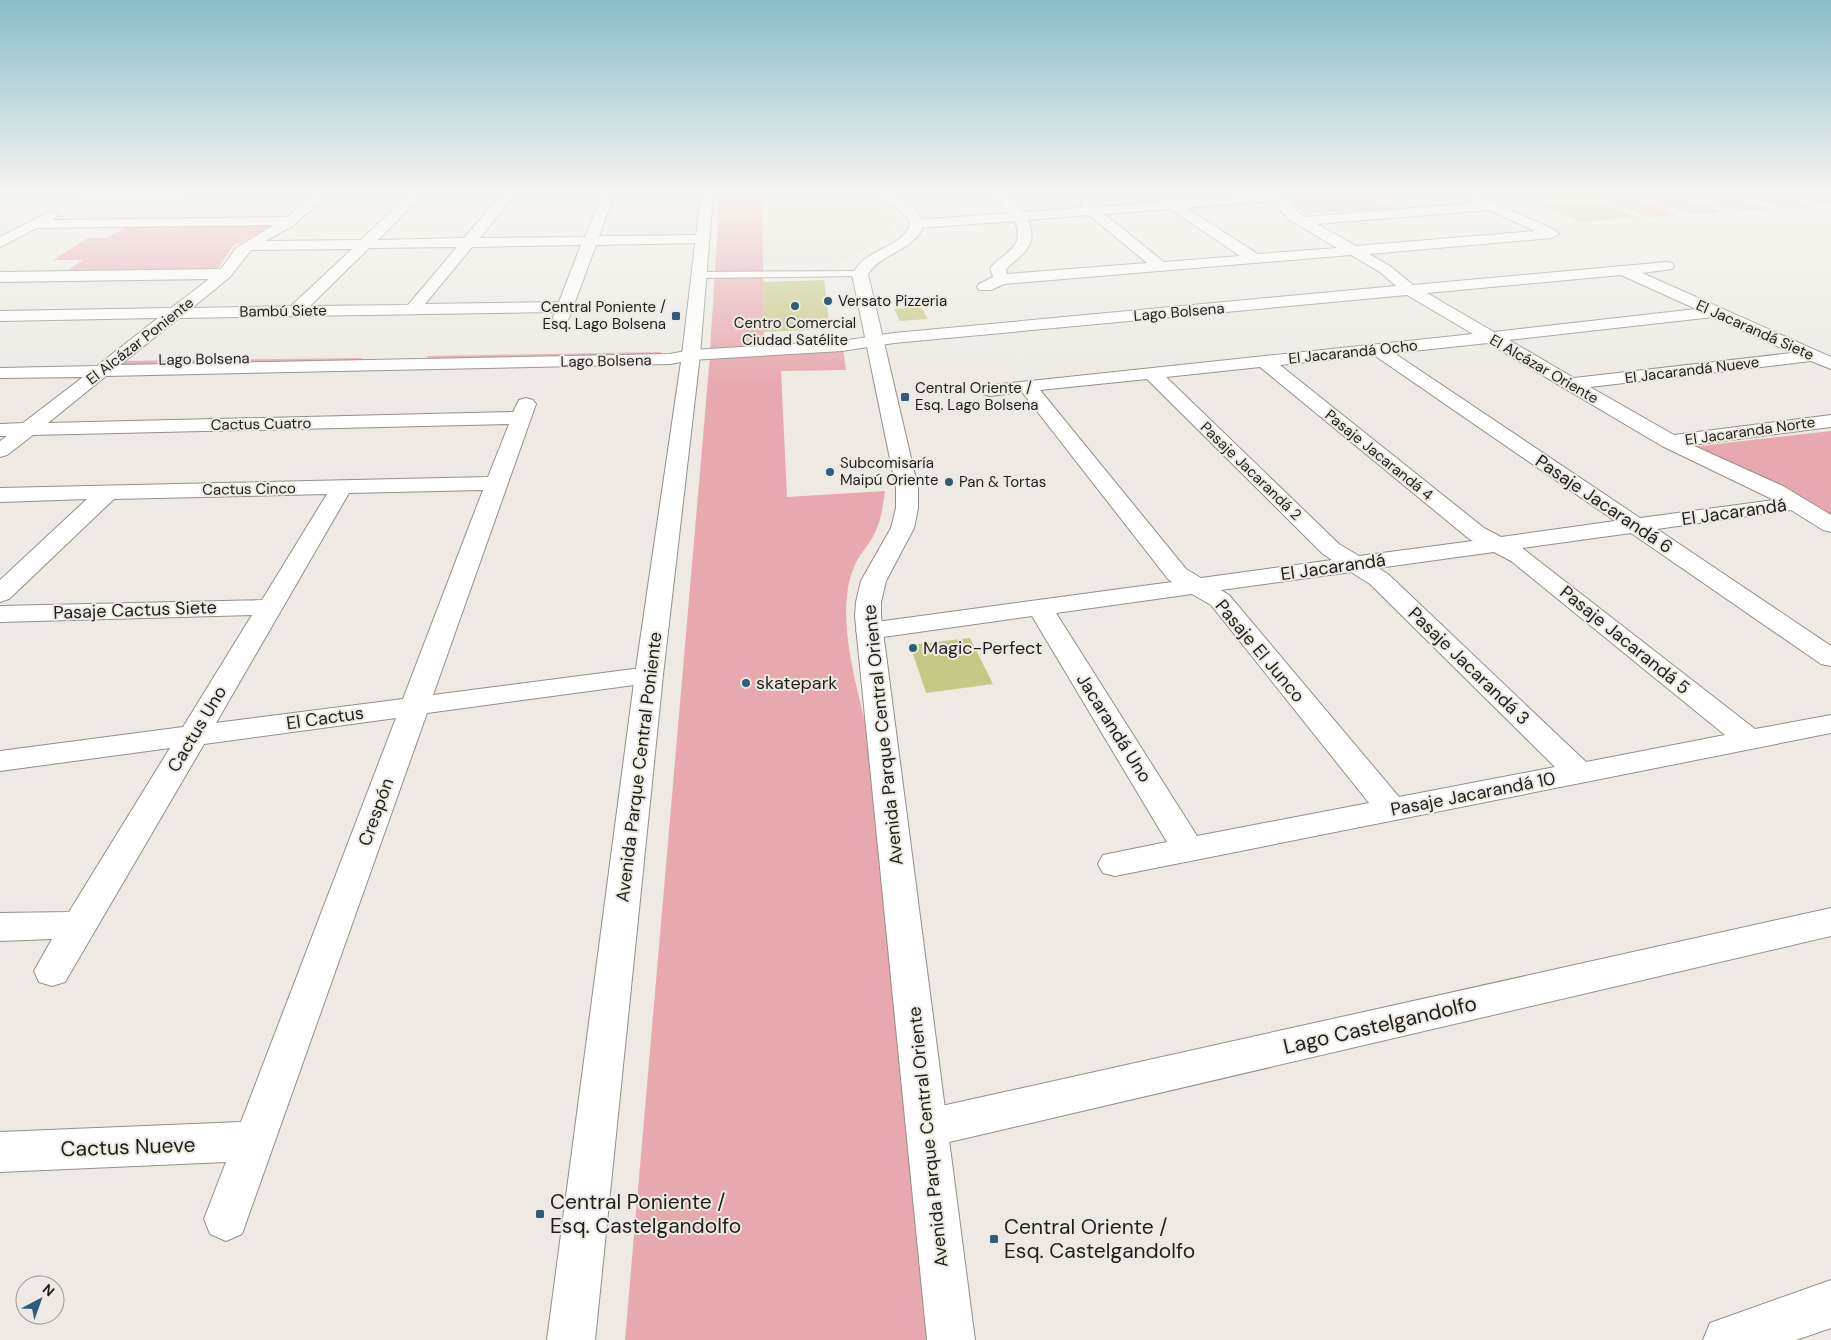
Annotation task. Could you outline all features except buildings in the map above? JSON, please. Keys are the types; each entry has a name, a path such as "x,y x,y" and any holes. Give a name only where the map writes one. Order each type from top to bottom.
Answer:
{"street":[{"name":"El Alcázar Poniente","path":"0,451 225,274 238,257"},
{"path":"296,311 353,257"},
{"path":"413,309 457,257"},
{"name":"Bambú Siete","path":"0,316 413,309 563,312 584,257"},
{"name":"Avenida Parque Central Poniente","path":"571,1340 649,675 691,355 701,257"},
{"path":"860,274 866,264 878,257"},
{"path":"1001,279 998,268 1012,257"},
{"path":"1148,257 1161,267"},
{"path":"1251,257 1255,259"},
{"path":"985,287 1001,279 1285,257"},
{"name":"El Alcázar Oriente","path":"1363,257 1385,269 1410,290 1669,442 1797,503 1831,525"},
{"name":"Lago Bolsena","path":"0,363 109,365 404,360 663,360 691,355 842,346 874,341 1668,266"},
{"name":"El Jacarandá Siete","path":"1623,271 1831,364"},
{"path":"0,277 225,274"},
{"name":"Avenida Parque Central Oriente","path":"860,274 907,481 908,502 900,535 872,582 867,603 951,1340"},
{"name":"El Jacarandá Ocho","path":"990,390 1378,350 1714,312"},
{"name":"Pasaje Jacarandá 6","path":"1378,350 1831,658"},
{"name":"El Jacarandá Nueve","path":"1572,384 1812,356"},
{"name":"Pasaje Jacarandá 4","path":"1264,361 1476,533 1497,544"},
{"name":"Lago Bolsena","path":"0,373 109,365"},
{"name":"Pasaje Jacarandá 2","path":"1151,373 1331,549 1355,564"},
{"name":"Pasaje El Junco","path":"1027,386 1177,574 1220,600 1392,810"},
{"name":"Cactus Cuatro","path":"0,430 524,411"},
{"name":"Crespón","path":"226,1220 524,411"},
{"name":"El Jacaranda Norte","path":"1669,442 1831,420"},
{"name":"Cactus Cinco","path":"0,495 497,483"},
{"name":"Cactus Uno","path":"52,971 342,487"},
{"path":"0,594 107,493"},
{"name":"El Jacarandá","path":"869,631 1797,503"},
{"name":"Pasaje Jacarandá 5","path":"1497,544 1519,556 1750,740"},
{"name":"Pasaje Jacarandá 3","path":"1355,564 1379,579 1579,773"},
{"name":"Pasaje Cactus Siete","path":"0,614 270,607"},
{"name":"Jacarandá Uno","path":"1039,607 1188,850"},
{"name":"El Cactus","path":"0,761 649,675"},
{"name":"Pasaje Jacarandá 10","path":"1115,864 1831,724"},
{"name":"Lago Castelgandolfo","path":"928,1128 1831,922"},
{"path":"0,926 80,924"},
{"name":"Cactus Nueve","path":"0,1152 255,1141"},
{"path":"1727,1340 1831,1304"}],"lane":[{"path":"699,275 860,274"}],"shaded area":[{"path":"59,257 226,257 219,267 214,270 64,273 83,260 53,260"},
{"path":"716,257 763,257 764,332 762,348 710,350"},
{"path":"762,257 849,257 835,263 762,266"},
{"path":"843,348 846,370 781,371 787,497 885,491 876,530 854,567 846,604 847,625 852,667 866,725 936,1340 625,1340 710,356"},
{"path":"661,352 661,359 424,362 428,356"},
{"path":"363,358 358,363 108,368 117,361"},
{"path":"1831,431 1831,515 1822,508 1777,486 1691,447"}],"place":[{"name":"Versato Pizzeria","path":"828,301"},
{"name":"Centro Comercial Ciudad Satélite","path":"795,306"},
{"name":"Central Poniente / Esq. Lago Bolsena","path":"676,316"},
{"name":"Central Oriente / Esq. Lago Bolsena","path":"905,397"},
{"name":"Subcomisaría Maipú Oriente","path":"830,472"},
{"name":"Pan & Tortas","path":"949,482"},
{"name":"Magic-Perfect","path":"913,648"},
{"name":"skatepark","path":"746,683"},
{"name":"Central Poniente / Esq. Castelgandolfo","path":"540,1214"},
{"name":"Central Oriente / Esq. Castelgandolfo","path":"994,1239"}]}
